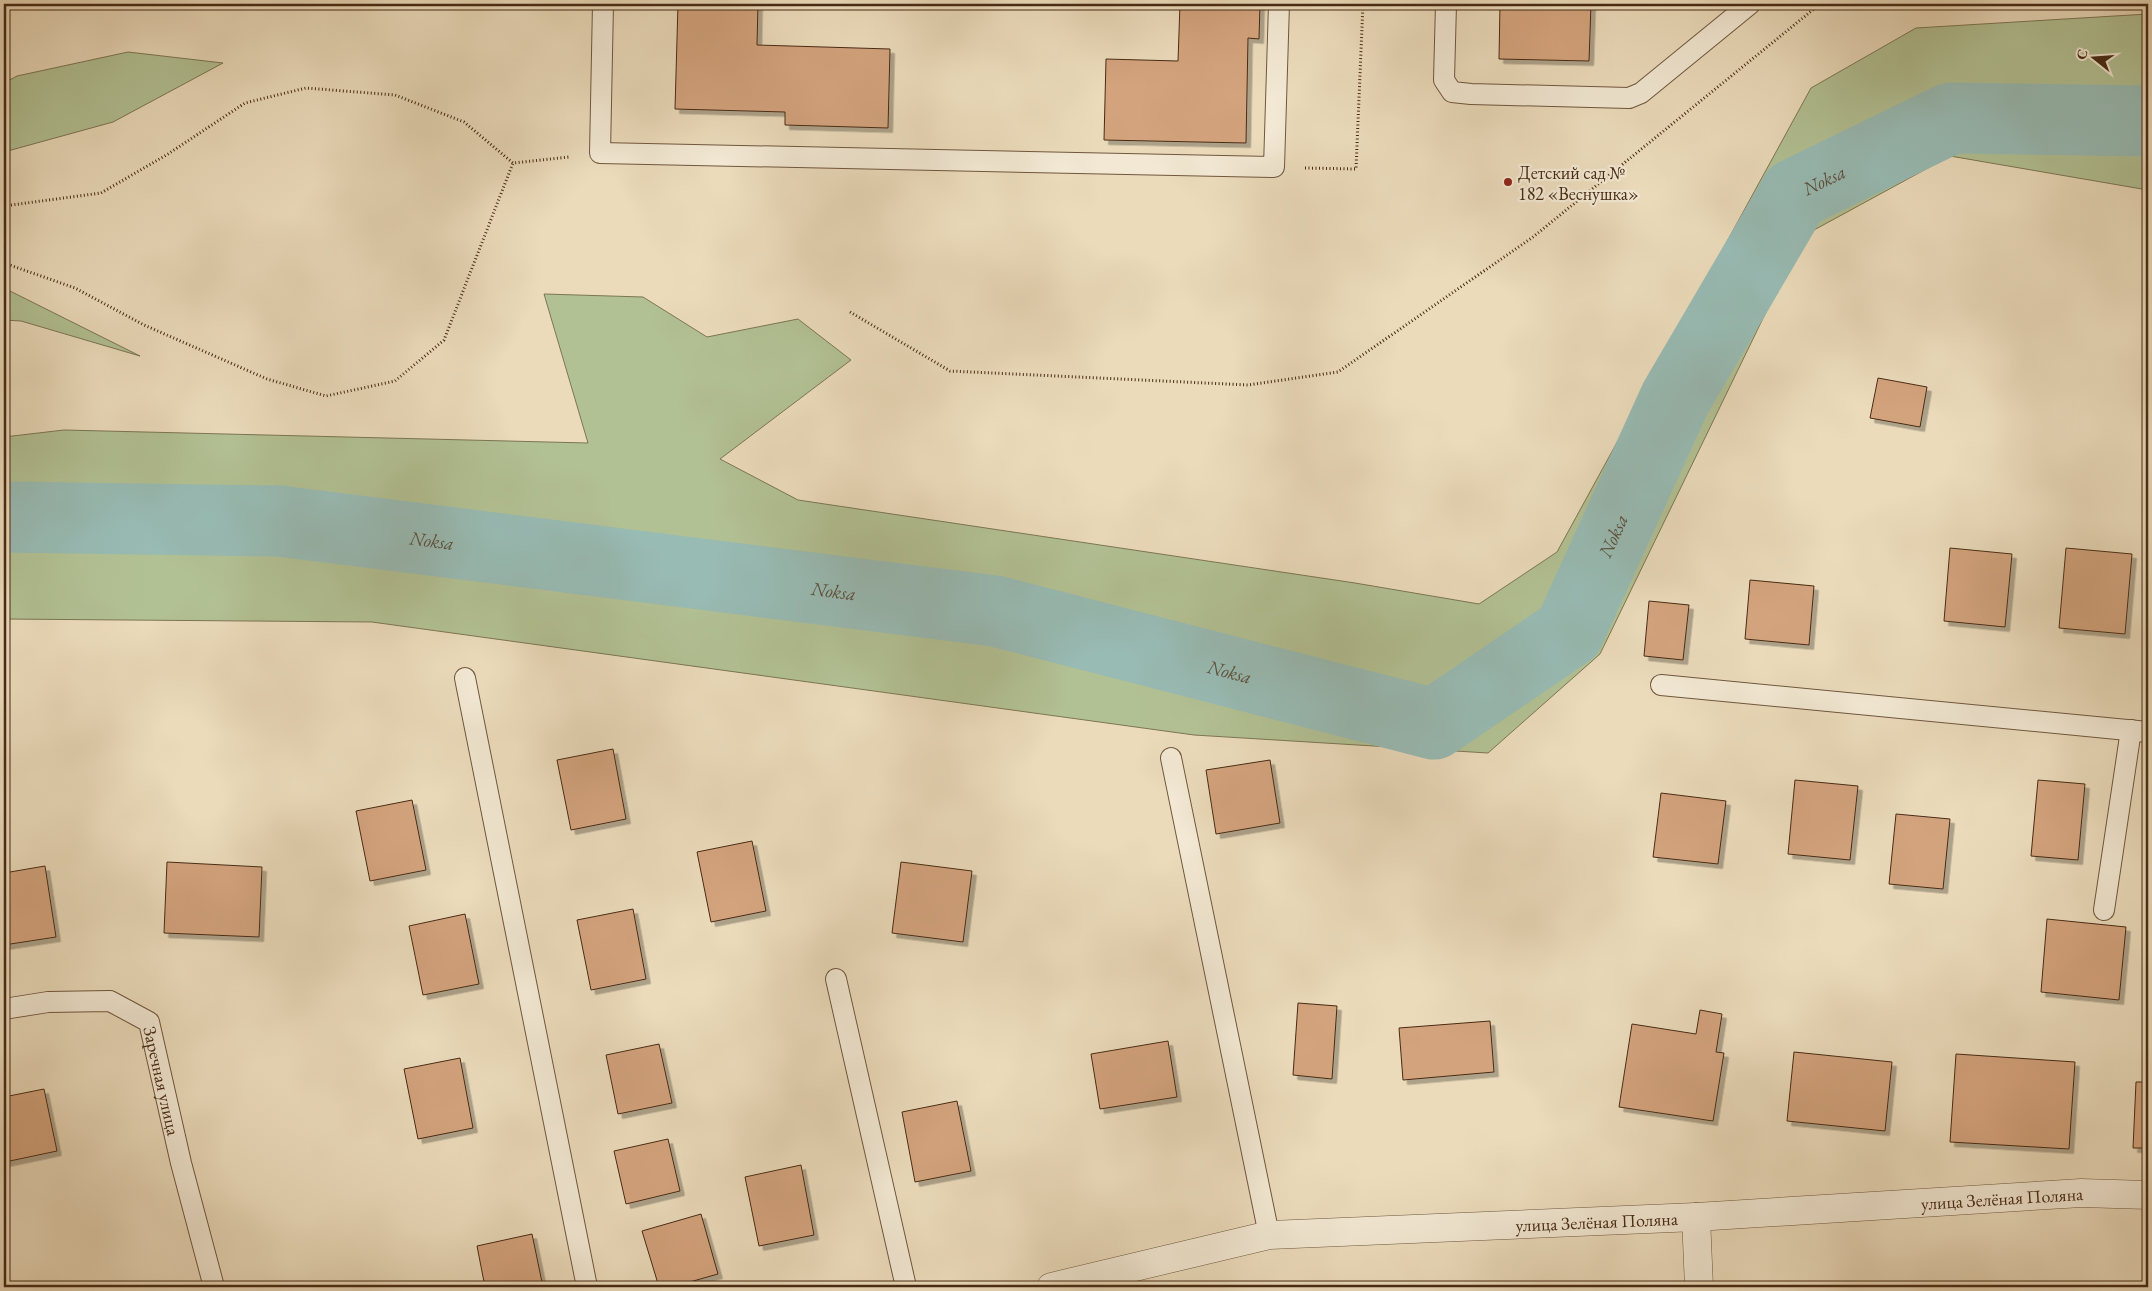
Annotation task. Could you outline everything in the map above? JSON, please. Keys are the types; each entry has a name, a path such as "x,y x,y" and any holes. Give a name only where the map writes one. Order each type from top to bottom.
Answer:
{"street":[{"name":"улица Зелёная Поляна","path":"1052,1287 1269,1235 1696,1217 2081,1193 2148,1195"},
{"path":"1696,1217 1699,1287"}],"lane":[{"path":"603,4 600,153 1274,167 1279,4"},
{"path":"1446,4 1444,80 1452,92 1629,98 1641,93 1750,4"},
{"path":"465,678 588,1287"},
{"path":"1661,685 2140,731 2104,910"},
{"path":"1172,758 1269,1235"},
{"path":"836,979 906,1287"},
{"name":"Заречная улица","path":"4,1008 48,1002 110,1001 149,1022 181,1163 214,1287"}],"path":[{"path":"1274,167 1356,169 1363,4"},
{"path":"850,312 950,371 1248,385 1338,372 1533,237 1820,4"},
{"path":"4,206 101,193 168,154 245,103 306,88 396,95 464,122 513,163 600,153"},
{"path":"4,263 75,288 144,324 267,379 326,396 395,381 444,340 513,163"}],"green space":[{"path":"2148,14 2148,196 2142,189 1950,156 1803,236 1600,654 1488,753 1194,735 372,622 4,619 4,437 64,430 588,443 544,294 643,297 707,337 798,319 851,360 720,459 798,500 1355,583 1479,604 1557,552 1811,88 1916,28"},
{"path":"128,52 223,63 113,122 4,152 4,83 17,76"},
{"path":"4,288 140,356 21,321 4,320"}],"building":[{"path":"678,4 758,4 757,45 890,49 888,128 785,125 785,112 675,109"},
{"path":"1180,4 1260,4 1259,39 1248,38 1246,143 1104,140 1106,59 1178,61"},
{"path":"1500,4 1591,4 1589,61 1499,59"},
{"path":"1878,378 1927,387 1920,427 1870,418"},
{"path":"1950,548 2012,554 2005,627 1944,621"},
{"path":"2066,548 2132,554 2125,634 2059,628"},
{"path":"1750,580 1814,586 1809,645 1745,639"},
{"path":"1649,601 1689,605 1683,660 1644,656"},
{"path":"613,749 626,819 571,830 557,760"},
{"path":"1270,760 1280,823 1216,834 1206,770"},
{"path":"1795,780 1858,786 1850,860 1788,854"},
{"path":"2038,780 2085,784 2078,860 2031,856"},
{"path":"1661,793 1726,801 1718,864 1653,857"},
{"path":"412,800 426,870 370,881 356,811"},
{"path":"1896,814 1950,819 1943,889 1889,884"},
{"path":"752,841 766,911 711,922 697,852"},
{"path":"167,862 262,867 259,937 164,933"},
{"path":"901,862 972,871 963,942 892,933"},
{"path":"45,866 56,937 4,945 4,873"},
{"path":"633,909 646,979 591,990 577,920"},
{"path":"465,914 479,984 423,995 409,926"},
{"path":"2047,919 2126,927 2119,1000 2041,992"},
{"path":"1298,1003 1337,1006 1332,1079 1293,1075"},
{"path":"1700,1010 1722,1014 1716,1052 1724,1053 1713,1121 1619,1107 1632,1024 1696,1034"},
{"path":"1490,1021 1494,1072 1403,1080 1399,1028"},
{"path":"1168,1041 1177,1097 1100,1109 1091,1054"},
{"path":"659,1044 672,1103 618,1114 606,1055"},
{"path":"1794,1052 1892,1062 1885,1131 1787,1121"},
{"path":"1956,1054 2075,1062 2069,1149 1950,1142"},
{"path":"460,1058 473,1128 418,1139 404,1069"},
{"path":"2136,1082 2148,1082 2148,1148 2133,1148"},
{"path":"44,1089 57,1151 5,1162 4,1097"},
{"path":"957,1101 971,1171 915,1182 902,1112"},
{"path":"668,1139 680,1191 626,1204 614,1151"},
{"path":"801,1165 814,1235 759,1246 745,1177"},
{"path":"701,1214 718,1274 672,1287 659,1287 642,1231"},
{"path":"532,1234 543,1287 485,1287 477,1246"}],"waterway":[{"name":"Noksa","path":"4,517 279,521 995,611 1434,724 1569,632 1675,399 1795,194 1951,118 2148,121"}],"place":[{"name":"Детский сад № 182 «Веснушка»","path":"1508,182"}]}
